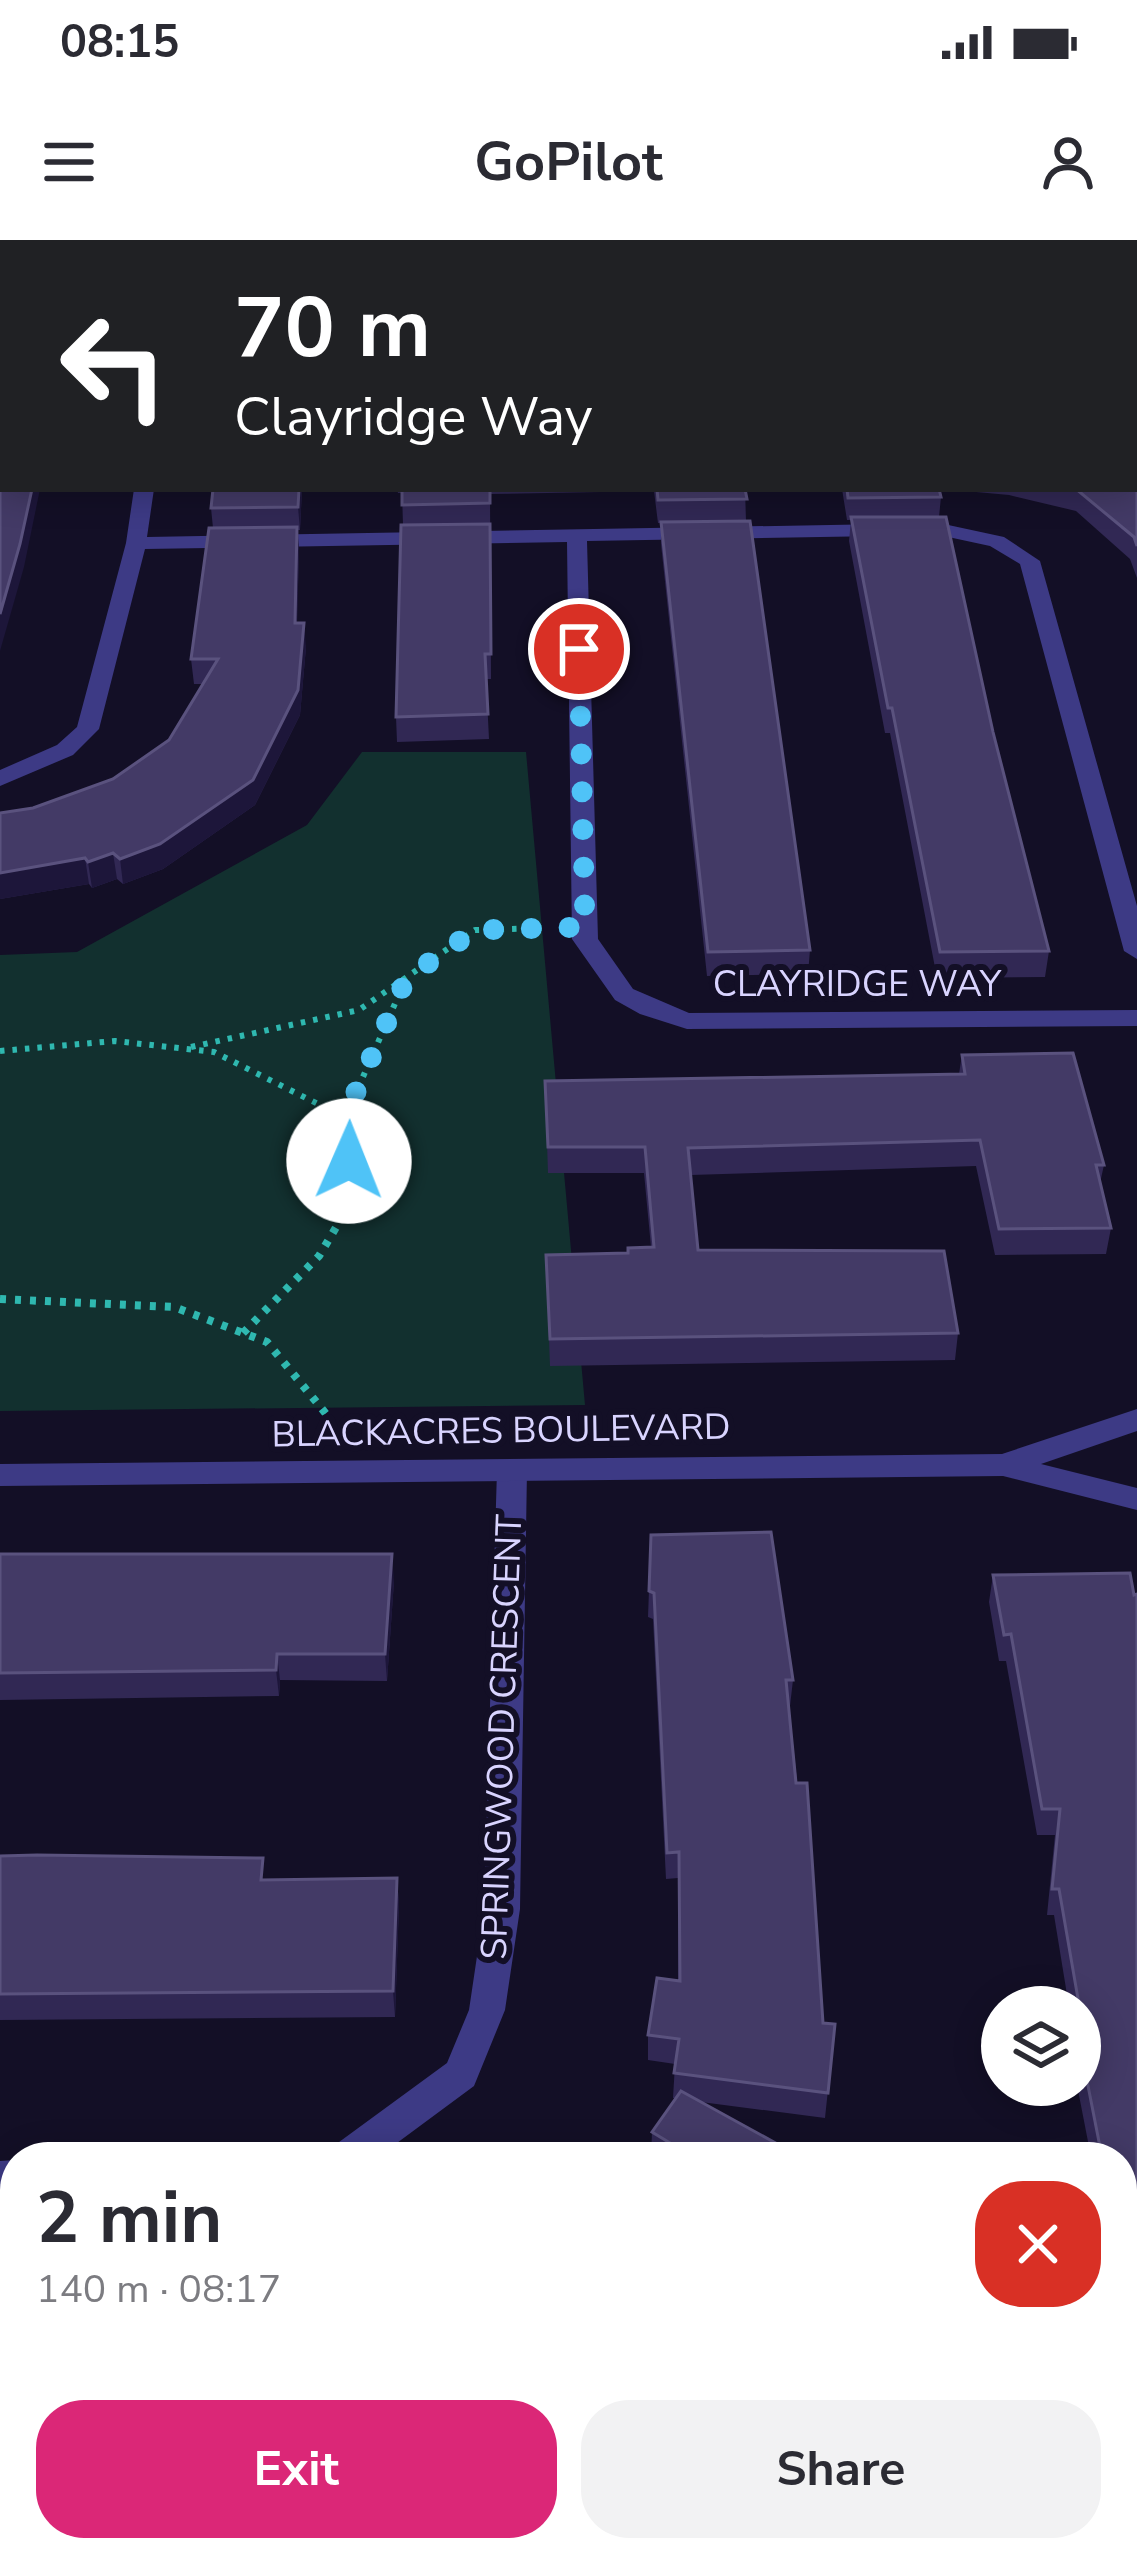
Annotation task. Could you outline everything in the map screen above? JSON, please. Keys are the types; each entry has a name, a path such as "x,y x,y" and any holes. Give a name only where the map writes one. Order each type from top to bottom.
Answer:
{"street":[{"path":"0,779 20,775 65,750 88,729 136,543 144,492"},
{"path":"136,543 939,529 997,541 1030,561 1137,951"},
{"name":"CLAYRIDGE WAY","path":"577,536 585,939 612,988 642,1007 687,1022 1137,1018"},
{"name":"BLACKACRES BOULEVARD","path":"1003,1465 1137,1420"},
{"name":"BLACKACRES BOULEVARD","path":"0,1475 1003,1465 1137,1498"},
{"name":"SPRINGWOOD CRESCENT","path":"368,2142 461,2074 487,2010 502,1909 512,1470"}],"path":[{"path":"184,1049 359,1010 475,930 585,927"},
{"path":"337,1135 406,979"},
{"path":"0,1051 115,1041 214,1052 324,1107 360,1187 319,1256 243,1333"},
{"path":"0,1299 174,1307 267,1342 328,1415"}],"green space":[{"path":"362,752 526,752 585,1405 0,1411 0,955 77,952 307,825"}],"building":[{"path":"0,492 31,492 20,544 0,614"},
{"path":"213,492 299,492 298,507 211,508"},
{"path":"402,492 490,492 490,503 402,505"},
{"path":"657,492 746,492 747,499 658,500"},
{"path":"847,492 940,492 941,497 848,498"},
{"path":"1080,492 1137,492 1137,546 1134,537"},
{"path":"851,517 946,517 993,732 1049,951 940,952"},
{"path":"750,521 810,950 708,952 661,522"},
{"path":"490,524 491,654 485,654 488,714 396,717 401,525"},
{"path":"297,527 295,623 304,623 298,690 253,780 160,844 120,859 113,853 88,862 85,858 0,873 0,813 33,808 113,779 169,740 218,659 191,659 209,528"},
{"path":"1073,1053 1104,1165 1096,1165 1111,1228 999,1229 980,1140 688,1148 698,1250 944,1251 958,1333 550,1339 546,1255 628,1253 628,1248 654,1247 645,1147 548,1147 545,1081 965,1074 962,1055"},
{"path":"771,1532 793,1680 786,1680 796,1783 807,1783 823,2023 835,2024 828,2093 674,2073 679,2039 648,2035 657,1978 680,1981 679,1852 667,1853 654,1593 649,1591 651,1535"},
{"path":"0,1554 392,1554 385,1654 277,1654 276,1670 0,1673"},
{"path":"1130,1573 1137,1594 1137,2142 1099,2142 1092,2106 1101,2106 1101,1986 1076,1986 1059,1889 1052,1889 1060,1809 1042,1809 1011,1634 1004,1635 993,1575"},
{"path":"0,1856 263,1858 261,1880 397,1878 393,1991 0,1994"},
{"path":"681,2091 774,2142 668,2142 652,2132"}],"route":[{"path":"349,1161 337,1135 406,979 475,930 585,927 579,649"}]}
